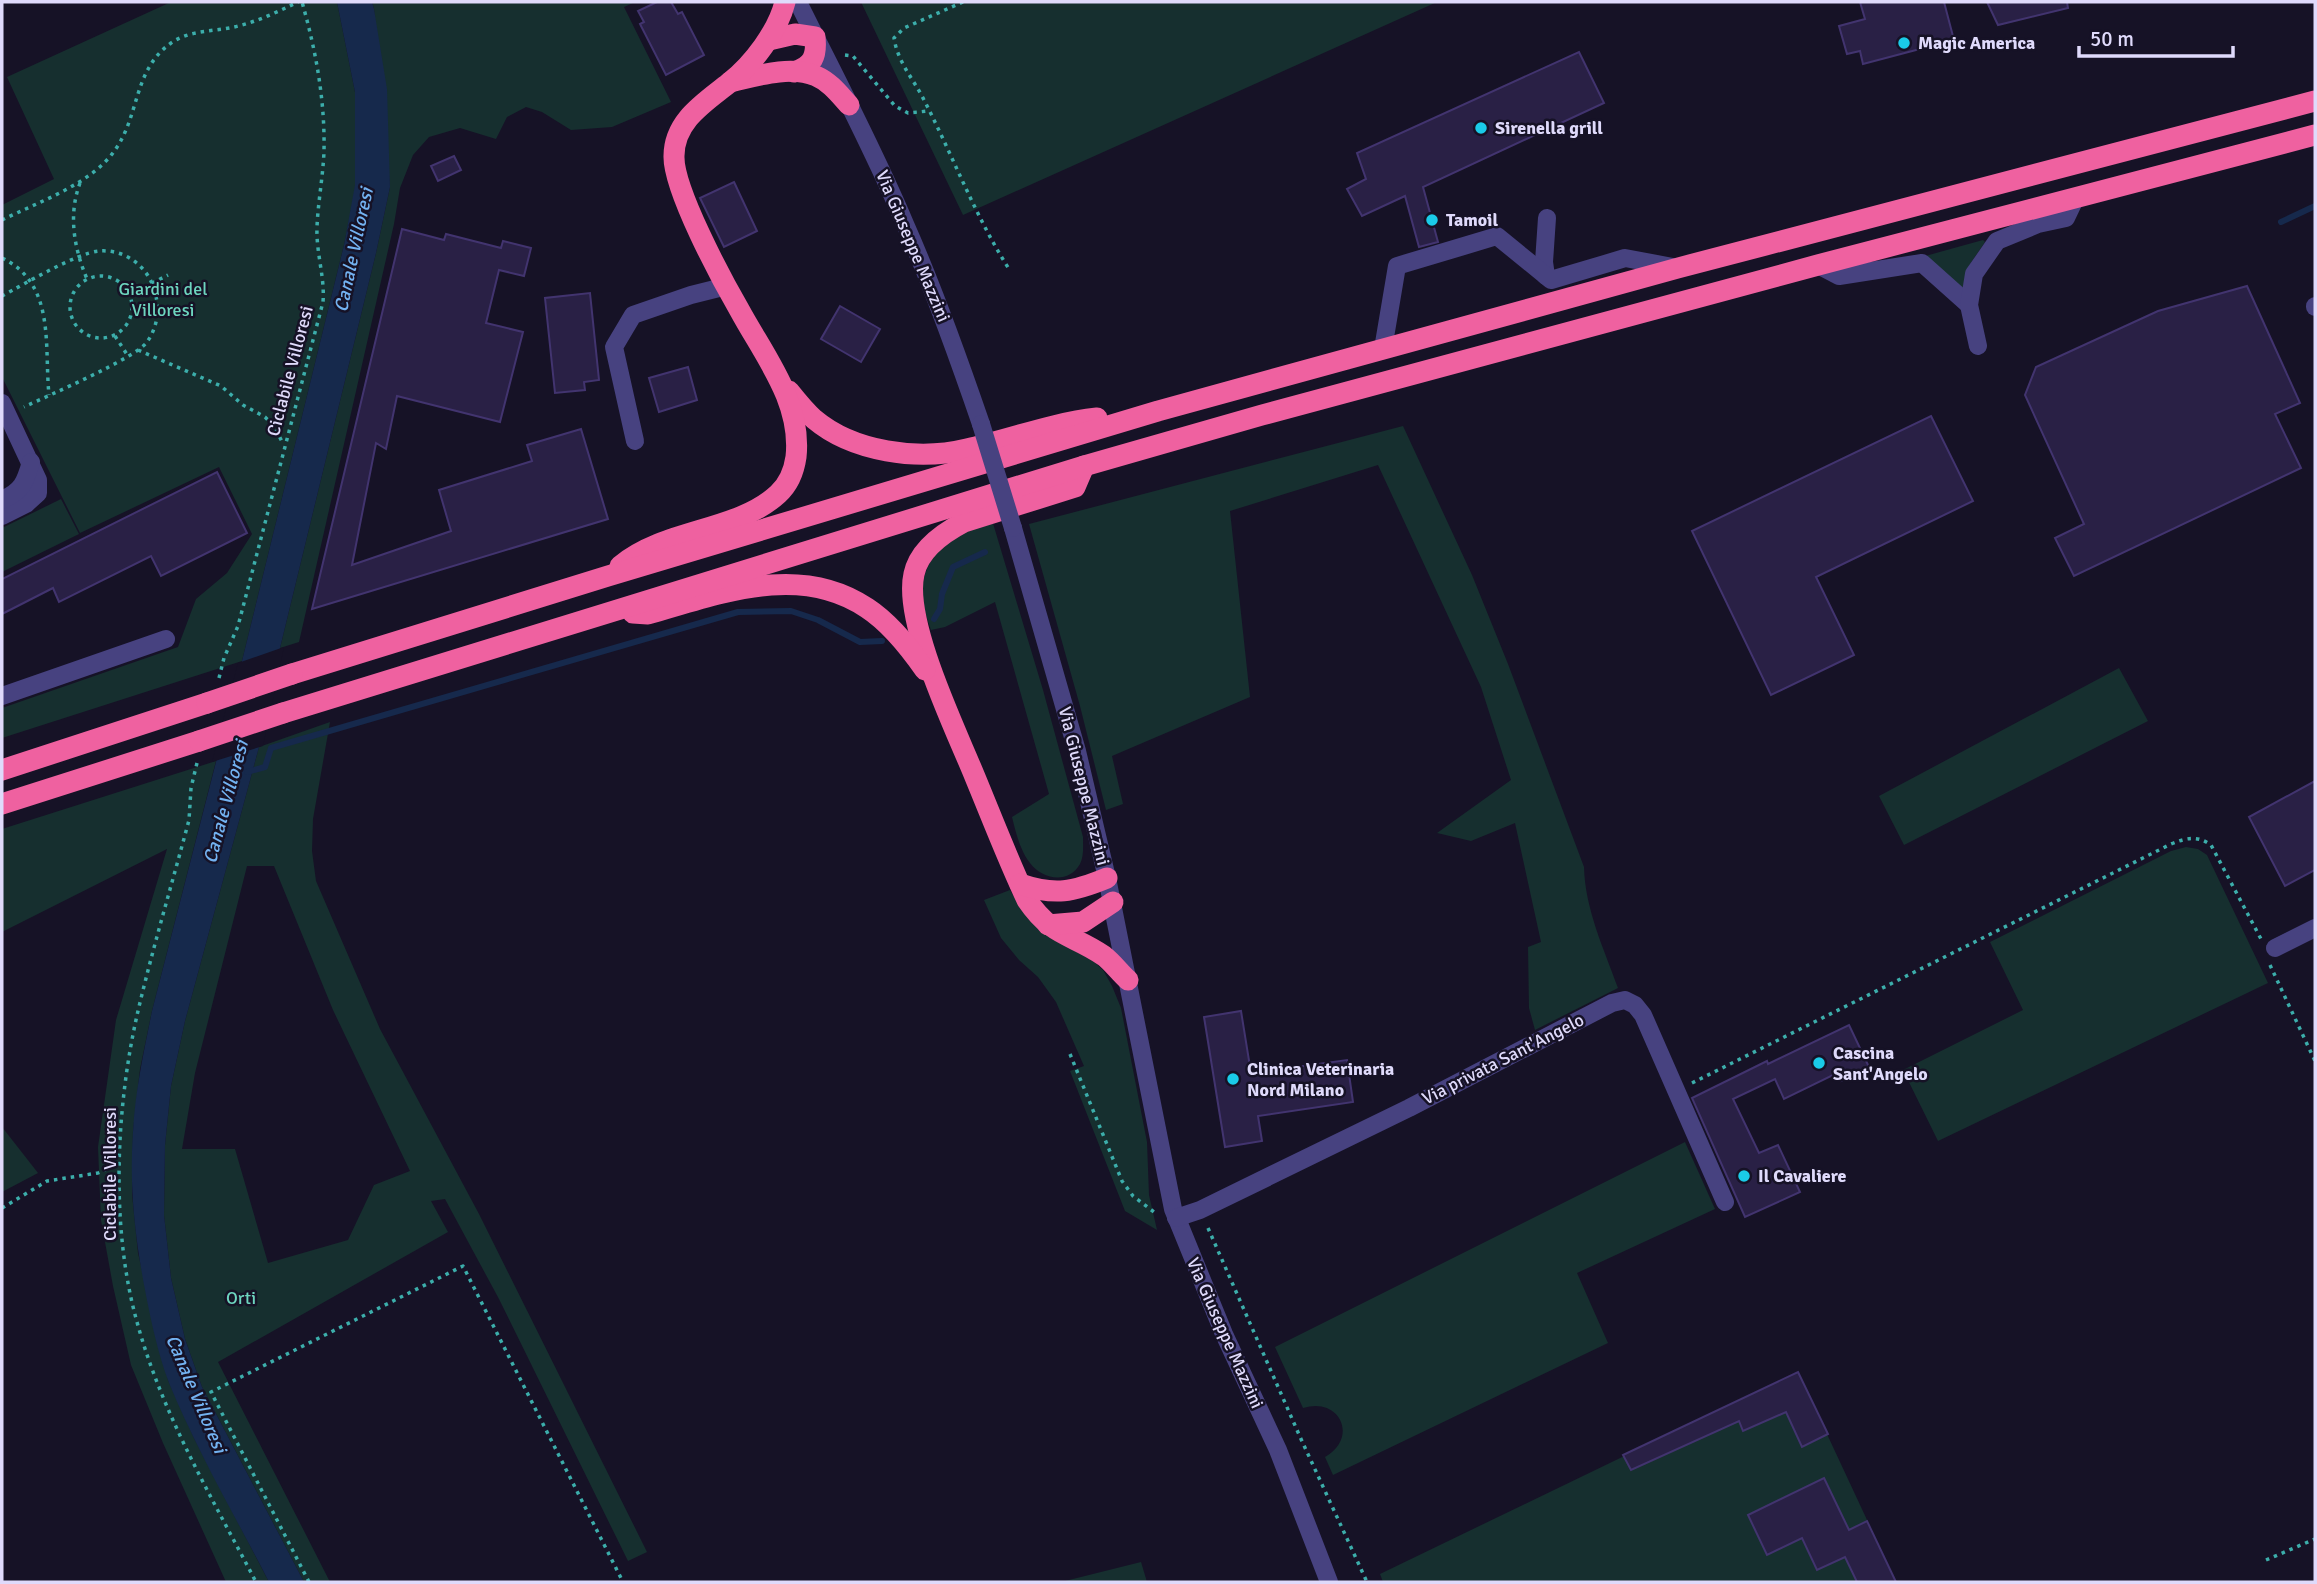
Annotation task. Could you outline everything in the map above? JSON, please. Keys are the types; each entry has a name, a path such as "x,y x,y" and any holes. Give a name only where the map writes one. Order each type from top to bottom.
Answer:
{"highway":[{"path":"608,576 643,550 662,541 761,506 778,495 788,483 795,466 796,424 790,402 727,286 681,189 674,157 676,138 685,121 730,82 769,40 782,16 785,2"},
{"path":"730,82 794,72 807,67 815,58 816,37 795,34 769,40"},
{"path":"794,72 819,77 833,87 849,105"},
{"path":"2,770 292,674 1158,411 1678,268 2315,101"},
{"path":"2,804 618,608 1084,466 1262,415 1818,265 2315,135"},
{"path":"775,373 801,407 816,421 837,434 860,444 913,453 965,450 1060,424 1158,411"},
{"path":"1084,466 1075,487 949,529 933,542 922,556 914,572 912,600 915,618 937,686 1020,884 1036,913 1048,925 1105,957 1128,980"},
{"path":"618,608 628,613 648,614 729,591 773,583 826,590 866,607 883,621 907,645 937,686"},
{"path":"2,754 208,703"},
{"path":"1020,884 1054,892 1076,890 1107,878"},
{"path":"1048,925 1083,922 1113,902"}],"street":[{"name":"Via Giuseppe Mazzini","path":"798,2 911,236 981,424 1070,727 1113,902 1170,1198 1224,1334 1278,1450 1328,1582"},
{"path":"1978,346 1969,305 1974,274 1997,242 2038,224 2066,218 2076,197"},
{"path":"1546,276 1544,262 1548,218"},
{"path":"1383,349 1397,266 1497,236 1551,279 1625,258 1678,268"},
{"path":"1818,265 1839,276 1922,264 1969,305"},
{"path":"635,441 614,347 633,314 727,286"},
{"path":"2,516 26,504 38,494 38,480 5,409"},
{"path":"2,500 15,494 26,480 31,462"},
{"path":"2,696 166,639"},
{"path":"2275,948 2315,928"},
{"name":"Via privata Sant'Angelo","path":"1176,1218 1200,1210 1409,1108 1612,1003 1625,1000 1636,1005 1643,1015 1725,1202"},
{"path":"1278,1450 1296,1523 1317,1582"}],"path":[{"path":"2,220 80,181 101,167 116,150 127,128 141,83 152,60 172,42 191,33 238,26 300,2"},
{"name":"Ciclabile Villoresi","path":"224,658 238,626 323,302 324,284 317,247 324,154 322,98 313,42 300,2"},
{"path":"962,2 904,28 894,38 897,55 929,111 992,242 1009,269"},
{"path":"826,58 842,54 853,56 895,106 908,113 929,111"},
{"path":"80,181 74,199 74,228 78,257 87,279"},
{"path":"2,296 78,257 98,251 120,253 140,264 152,282 159,303 156,324 146,344 128,356 49,395 5,409"},
{"path":"2,258 15,265 31,281 39,299 46,323 49,395"},
{"path":"129,295 168,275"},
{"path":"101,276 116,279 126,288 132,301 131,318 126,328 114,336 98,339 83,333 73,321 70,304 73,292 87,279 101,276"},
{"path":"114,336 128,356"},
{"path":"137,350 221,386 243,405 265,417 275,427 284,446"},
{"name":"Ciclabile Villoresi","path":"191,788 189,820 138,1012 124,1096 120,1163 121,1220 136,1321 154,1374 186,1449 256,1582"},
{"path":"1676,1091 2171,844 2195,838 2211,845 2259,938 2275,948 2270,953 2270,965 2315,1061"},
{"path":"1070,1054 1122,1181 1133,1196 1151,1211 1162,1217 1176,1218"},
{"path":"2,1208 47,1181 98,1173 120,1163"},
{"path":"1200,1210 1295,1427 1367,1582"},
{"path":"309,1582 211,1392 463,1266 623,1582"},
{"path":"2266,1560 2315,1539"}],"green space":[{"name":"Giardini del Villoresi","path":"171,2 337,2 355,92 356,185 344,245 242,661 2,738 2,708 178,647 196,599 227,573 252,534 219,467 80,533 2,377 2,205 54,179 7,77"},
{"path":"372,2 635,2 624,7 671,102 612,127 571,130 542,112 526,107 507,117 496,139 460,128 429,137 413,155 400,188 299,642 280,648 390,187"},
{"path":"861,2 1437,2 963,215"},
{"path":"1983,240 1985,242 1970,264 1962,290 1918,258"},
{"path":"1403,426 1472,575 1508,664 1584,867 1592,913 1618,988 1535,1030 1529,1008 1528,947 1541,942 1515,823 1471,841 1437,833 1511,780 1481,687 1378,465 1230,511 1250,697 1112,756 1123,804 1106,810 1029,524"},
{"path":"61,499 79,534 2,572 2,528"},
{"path":"992,520 1043,690 1083,837 1080,864 1075,871 1062,877 1041,873 1030,863 1021,847 1012,817 1049,794 995,602 945,627 931,630 923,602 923,583 935,554 957,533"},
{"path":"2119,668 2148,721 1904,845 1879,796"},
{"name":"Orti","path":"330,722 313,819 312,851 316,881 380,1029 479,1214 647,1552 628,1561 499,1299 445,1199 431,1201 448,1232 218,1362 330,1582 304,1582 202,1387 185,1339 171,1278 164,1215 165,1145 171,1086 185,1021 259,747","holes":["247,866 274,866 333,1010 410,1171 374,1185 348,1240 268,1263 235,1149 182,1149 195,1073"]},
{"path":"216,761 152,1011 140,1069 133,1131 132,1194 138,1253 168,1380 194,1438 269,1582 226,1582 131,1365 101,1220 98,1147 116,1020 167,849 2,932 2,829"},
{"path":"2186,847 2198,849 2207,855 2268,983 1938,1141 1903,1070 2023,1010 1990,942 2171,851"},
{"path":"1010,890 1021,909 1048,936 1093,961 1103,970 1112,986 1121,1008 1147,1142 1149,1195 1157,1230 1125,1211 1070,1071 1084,1066 1056,1002 1038,977 1001,938 984,900"},
{"path":"2,1127 38,1173 2,1192"},
{"path":"1685,1142 1715,1209 1577,1273 1608,1343 1333,1475 1325,1457 1341,1440 1341,1421 1327,1408 1303,1408 1275,1347"},
{"path":"1798,1372 1896,1582 1383,1582 1380,1574"},
{"path":"1141,1562 1147,1582 1061,1582"}],"water":[{"name":"Canale Villoresi","path":"337,2 372,2 387,89 390,187 280,648 259,747 185,1021 171,1086 165,1145 164,1215 171,1278 185,1339 202,1387 304,1582 269,1582 204,1458 165,1372 152,1325 138,1251 132,1192 132,1152 138,1086 152,1011 242,661 344,245 355,185 355,92"}],"pier":[{"path":"284,647 263,746 212,762 238,663"}],"building":[{"path":"657,2 671,2 678,14 682,12 704,55 666,75 640,24 644,22 638,11"},
{"path":"1860,2 1944,2 1954,40 1863,64 1860,51 1847,54 1839,26 1865,19"},
{"path":"1987,2 2067,2 2068,8 1998,25"},
{"name":"Sirenella grill","path":"1579,52 1604,103 1423,187 1438,242 1419,247 1405,196 1362,216 1347,189 1366,179 1357,153"},
{"path":"454,156 461,170 438,181 431,166"},
{"path":"734,182 757,231 724,247 700,198"},
{"path":"402,229 444,240 446,234 501,248 503,241 531,248 524,276 499,270 486,323 523,332 500,422 397,396 386,449 376,443 352,565 451,531 439,490 532,461 527,445 581,429 608,519 312,609"},
{"path":"2247,286 2300,403 2275,414 2301,468 2074,576 2055,538 2084,524 2025,395 2036,367 2158,311"},
{"path":"590,293 599,380 584,382 585,390 555,393 545,298"},
{"path":"840,306 880,329 861,362 821,339"},
{"path":"688,367 697,400 659,412 649,378"},
{"path":"1931,416 1973,501 1816,577 1854,655 1771,695 1692,531"},
{"path":"217,472 247,533 161,576 151,556 59,602 53,588 2,614 2,579"},
{"path":"2315,781 2315,870 2285,886 2249,817"},
{"path":"1241,1011 1251,1073 1347,1060 1353,1102 1258,1116 1262,1141 1225,1147 1204,1017"},
{"path":"1849,1025 1869,1067 1841,1081 1837,1073 1784,1099 1775,1079 1733,1099 1759,1153 1778,1145 1800,1192 1745,1217 1692,1098"},
{"path":"1798,1372 1828,1434 1802,1447 1786,1412 1743,1431 1739,1421 1631,1470 1623,1455"},
{"path":"1824,1478 1849,1530 1867,1521 1896,1582 1857,1582 1845,1557 1817,1570 1802,1538 1767,1555 1748,1515"}],"waterway":[{"path":"2281,222 2315,206"},
{"path":"934,619 940,609 942,594 953,567 985,552"},
{"name":"Canale Villoresi","path":"247,772 265,767 271,748 738,612 791,611 818,620 860,642 882,641"}],"place":[{"name":"Magic America","path":"1904,43"},
{"name":"Sirenella grill","path":"1481,128"},
{"name":"Tamoil","path":"1432,220"},
{"name":"Cascina Sant'Angelo","path":"1819,1063"},
{"name":"Clinica Veterinaria Nord Milano","path":"1233,1079"},
{"name":"Il Cavaliere","path":"1744,1176"}]}
